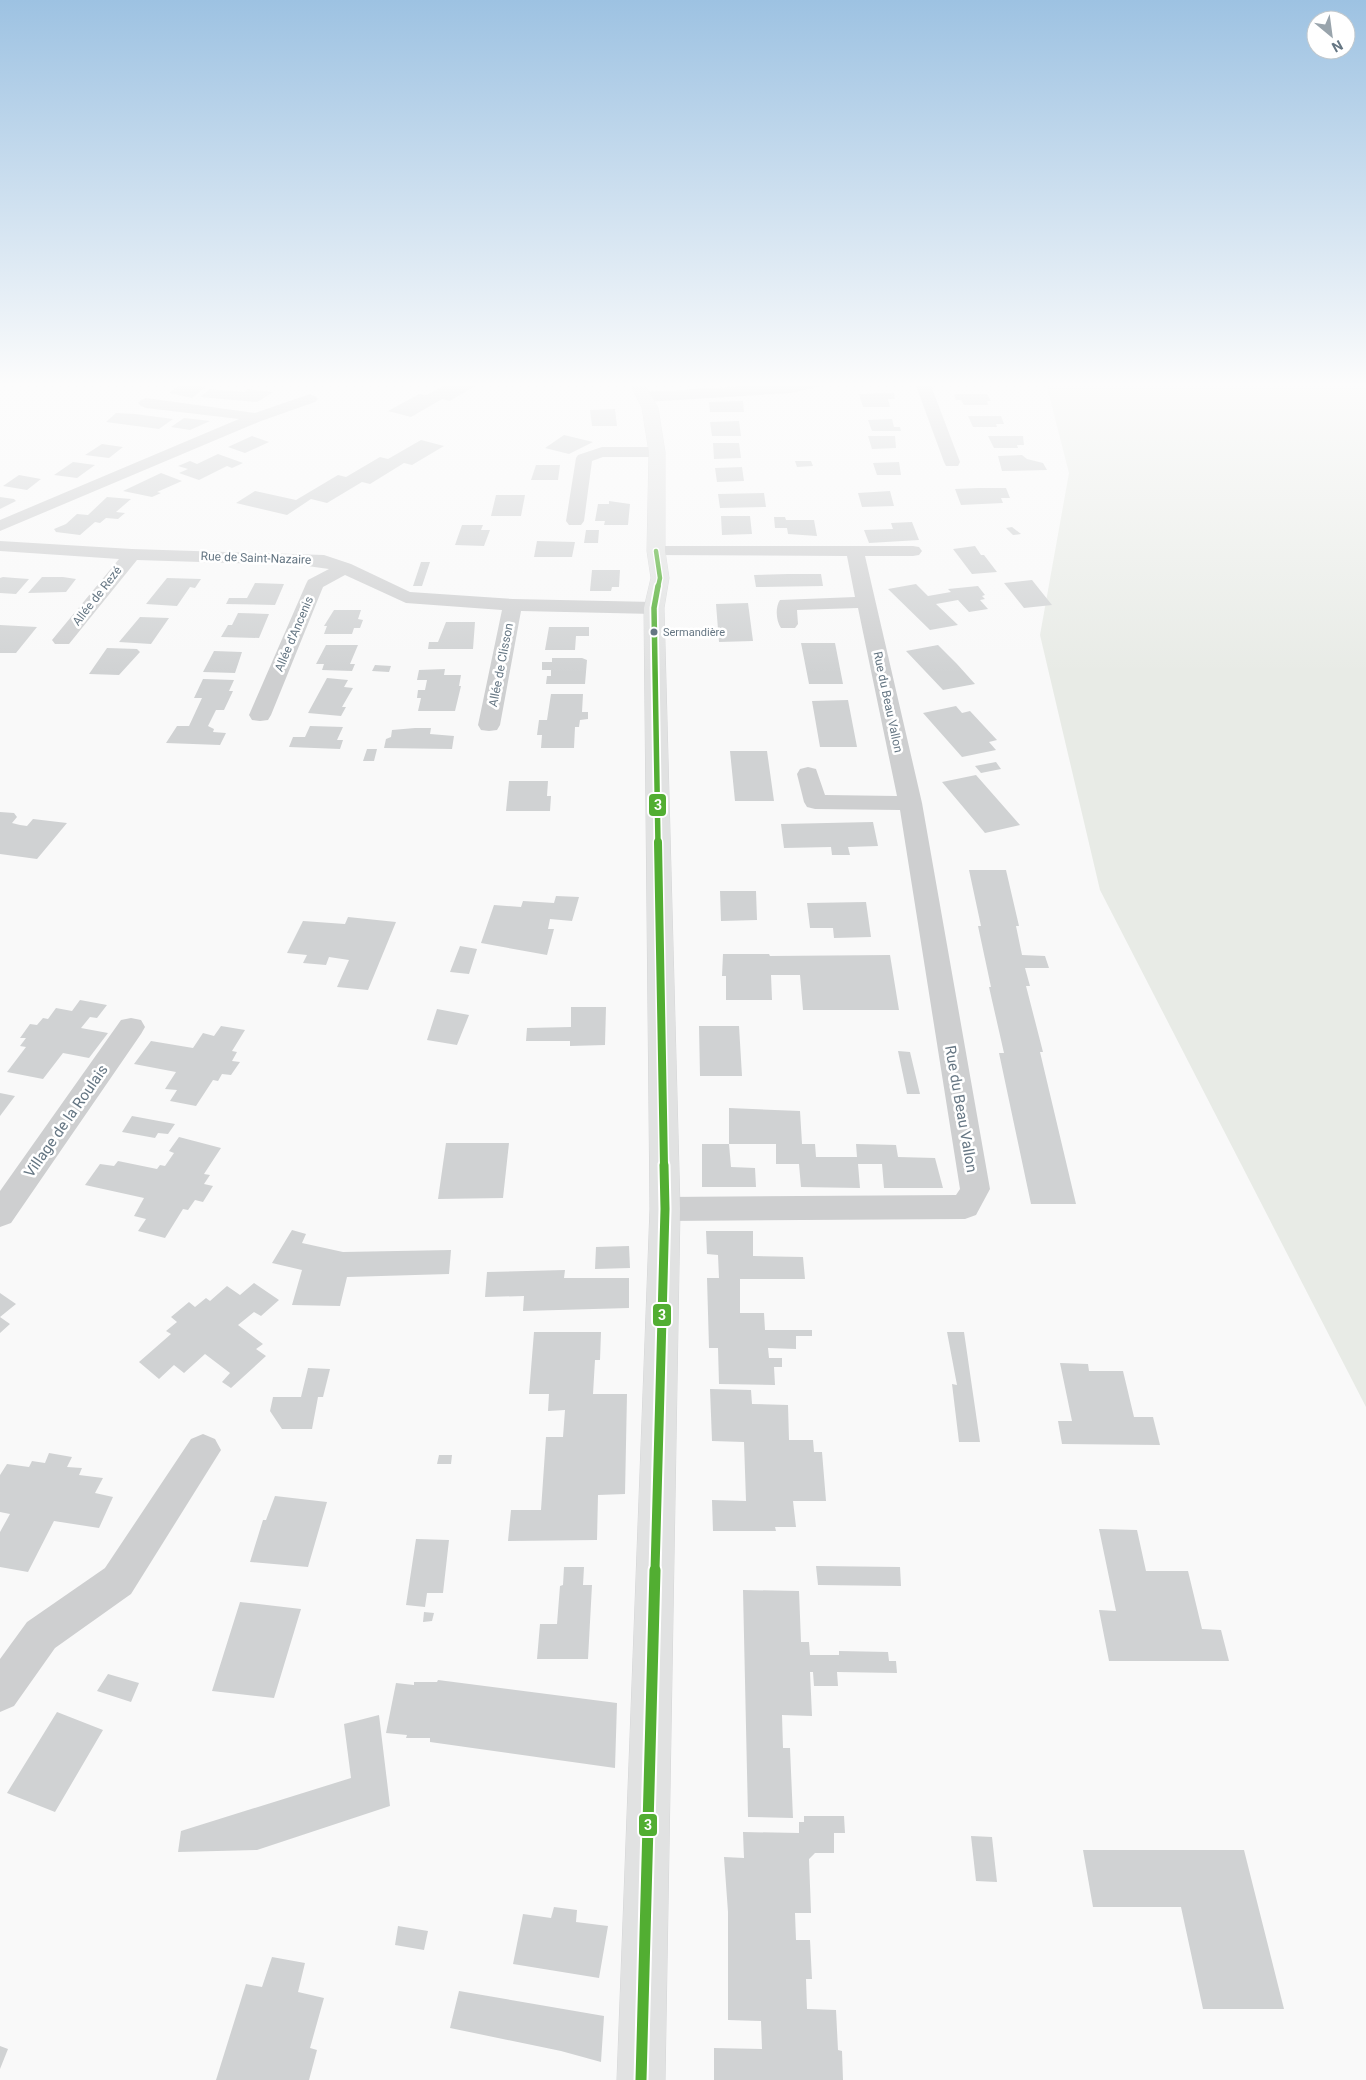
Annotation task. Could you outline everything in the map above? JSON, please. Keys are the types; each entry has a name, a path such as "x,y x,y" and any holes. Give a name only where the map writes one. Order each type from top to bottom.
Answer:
{"main road":[{"path":"641,2080 665,1209 654,608 660,578 656,551 657,480"}],"street":[{"path":"0,526 108,480"},
{"path":"575,521 581,480"},
{"name":"Rue de Saint-Nazaire","path":"0,546 132,554 300,558 324,561 344,568 406,597 514,605 654,608"},
{"path":"656,551 913,551"},
{"name":"Rue du Beau Vallon","path":"665,1209 965,1207 975,1189 910,803 855,551"},
{"name":"Allée de Rezé","path":"62,640 132,554"},
{"name":"Allée d'Ancenis","path":"260,715 315,584 344,568"},
{"path":"788,624 787,604 866,602"},
{"name":"Allée de Clisson","path":"489,725 514,605"},
{"path":"808,774 815,802 910,803"},
{"name":"Village de la Roulais","path":"0,1215 131,1026"},
{"path":"0,1692 41,1635 118,1581 203,1450"}],"shaded area":[{"path":"1068,480 1366,480 1366,1407 1100,890 1040,635"}],"building":[{"path":"12,480 40,480 27,490 3,486"},
{"path":"146,480 182,481 157,492 161,493 152,497 123,491"},
{"path":"329,480 376,480 370,484 362,482 327,503 311,499 287,515 236,503 255,491 296,500"},
{"path":"717,480 744,481 717,482"},
{"path":"1006,488 1010,498 1001,498 1003,503 961,505 955,489"},
{"path":"890,491 894,506 862,507 858,493"},
{"path":"764,493 766,507 720,508 718,494"},
{"path":"496,495 525,495 521,516 491,516"},
{"path":"0,497 14,499 16,501 0,509"},
{"path":"107,497 131,499 116,512 125,513 118,519 106,518 100,523 95,522 80,535 56,532 54,529 66,524 77,514 88,515"},
{"path":"609,501 630,504 628,525 604,525 605,521 595,521 598,504 609,504"},
{"path":"721,516 750,516 752,534 722,535"},
{"path":"774,517 785,517 786,520 814,520 817,536 788,534 787,528 775,528"},
{"path":"912,522 919,540 869,543 864,530 893,529 891,523"},
{"path":"462,525 483,525 481,530 490,530 484,546 455,545"},
{"path":"1012,527 1021,534 1013,535 1006,528"},
{"path":"586,530 599,530 598,543 584,543"},
{"path":"537,541 575,542 572,557 534,557"},
{"path":"975,546 997,572 972,574 953,549"},
{"path":"421,562 430,562 422,586 413,586"},
{"path":"592,570 620,570 619,587 612,587 611,591 590,591"},
{"path":"821,574 823,586 756,587 754,575"},
{"path":"42,577 76,579 66,592 28,593"},
{"path":"0,578 29,579 16,594 0,593"},
{"path":"167,578 201,579 195,588 190,587 177,606 146,604"},
{"path":"1032,580 1052,605 1024,608 1004,583"},
{"path":"255,583 284,584 275,605 226,604 229,598 247,598"},
{"path":"916,584 928,596 951,592 948,589 978,586 985,595 982,596 985,599 980,600 988,609 969,612 958,600 936,604 958,625 930,630 888,589"},
{"path":"748,603 753,641 719,642 716,604"},
{"path":"334,610 361,610 358,619 363,620 360,628 354,628 352,634 324,634 327,626 324,626"},
{"path":"238,613 269,614 259,638 221,637 228,625 232,625"},
{"path":"140,617 169,618 151,644 119,642"},
{"path":"446,622 475,622 473,649 428,649 429,642 438,642"},
{"path":"0,625 37,627 16,653 0,653"},
{"path":"549,627 589,627 589,636 576,636 575,650 545,650"},
{"path":"801,643 835,643 843,684 809,684"},
{"path":"326,645 358,645 350,664 355,664 352,671 322,670 324,664 316,664"},
{"path":"938,645 975,684 943,690 906,651"},
{"path":"107,648 137,649 140,652 119,675 89,674"},
{"path":"214,651 242,652 235,673 203,672"},
{"path":"552,658 582,658 587,660 585,684 546,684 547,676 551,676 551,670 542,670 542,662 552,662"},
{"path":"375,665 391,666 389,672 372,671"},
{"path":"445,669 444,675 461,675 459,686 461,686 455,711 418,711 421,698 417,698 418,690 425,690 427,680 417,680 419,670"},
{"path":"327,678 348,680 344,687 353,688 342,707 346,707 341,716 308,713"},
{"path":"203,679 234,680 229,691 233,691 224,710 216,710 208,726 214,729 213,732 226,733 220,745 166,743 177,726 189,726 202,698 194,698"},
{"path":"551,694 583,694 582,712 588,712 588,719 580,720 579,727 575,727 574,748 541,748 542,735 537,735 539,720 547,720"},
{"path":"848,700 857,747 820,747 812,701"},
{"path":"956,706 962,713 970,711 997,740 989,742 996,750 962,757 923,713"},
{"path":"310,726 343,727 337,740 343,740 340,749 289,747 293,737 305,737"},
{"path":"431,728 430,734 454,736 452,749 384,748 386,739 391,737 392,730"},
{"path":"367,749 377,749 374,761 363,761"},
{"path":"730,751 767,751 774,801 735,801"},
{"path":"996,762 1001,769 981,773 975,766"},
{"path":"976,775 1020,825 985,833 942,782"},
{"path":"509,781 548,781 547,796 551,796 550,811 506,811"},
{"path":"0,812 14,813 17,817 12,823 20,825 27,826 33,819 67,823 37,859 0,854"},
{"path":"873,822 878,846 848,847 850,855 832,855 831,847 784,848 781,824"},
{"path":"969,870 1006,870 1019,926 1016,926 1022,955 1045,956 1049,968 1025,968 1030,986 1026,986 1043,1052 1040,1052 1076,1204 1031,1204 999,1053 1004,1053 989,987 991,987 978,926 981,926"},
{"path":"720,891 756,891 757,920 721,921"},
{"path":"556,896 579,897 572,921 550,919 548,929 554,929 547,955 481,943 494,905 521,907 523,901 554,903"},
{"path":"866,902 871,937 834,938 833,928 810,928 807,903"},
{"path":"348,917 396,922 368,990 337,987 349,960 329,957 326,965 303,963 307,955 287,953 303,921 345,924"},
{"path":"460,946 477,949 469,974 450,972"},
{"path":"723,954 769,954 770,956 890,955 899,1010 803,1010 800,975 771,975 772,1000 726,1000 726,976 722,976"},
{"path":"80,1000 107,1005 97,1018 90,1017 81,1028 108,1033 89,1058 63,1053 43,1079 7,1072 26,1047 20,1046 26,1038 20,1038 30,1024 37,1025 43,1018 48,1019 56,1008 72,1011"},
{"path":"571,1007 606,1007 605,1045 570,1046 570,1041 526,1041 527,1028 571,1027"},
{"path":"437,1009 469,1015 457,1045 427,1040"},
{"path":"221,1026 245,1030 232,1051 237,1052 232,1061 240,1062 231,1075 222,1074 218,1081 213,1080 196,1106 170,1101 177,1090 165,1089 176,1072 134,1064 151,1041 193,1048 203,1033 214,1036"},
{"path":"699,1026 739,1026 742,1076 700,1076"},
{"path":"898,1051 910,1052 920,1094 907,1094"},
{"path":"0,1093 15,1096 0,1116"},
{"path":"729,1108 800,1111 802,1144 815,1144 816,1157 857,1157 856,1144 896,1145 898,1157 935,1158 943,1188 884,1188 882,1164 858,1164 860,1188 801,1187 799,1164 776,1164 776,1144 729,1144"},
{"path":"132,1116 175,1124 168,1134 158,1133 155,1138 122,1132"},
{"path":"179,1137 221,1148 204,1174 210,1175 204,1184 213,1186 203,1202 195,1200 188,1210 183,1209 165,1238 138,1231 146,1219 134,1216 144,1198 85,1185 100,1164 114,1166 118,1161 157,1169 160,1165 165,1166 174,1153 169,1151"},
{"path":"446,1143 509,1143 503,1198 438,1199"},
{"path":"702,1144 729,1144 731,1167 755,1168 756,1187 702,1187"},
{"path":"292,1230 306,1234 302,1243 343,1252 451,1250 449,1274 347,1277 340,1306 292,1305 302,1270 272,1263"},
{"path":"706,1231 753,1231 753,1256 803,1257 805,1279 740,1279 740,1313 764,1313 765,1330 812,1330 812,1336 796,1336 796,1349 768,1348 769,1358 782,1358 782,1367 774,1367 775,1385 719,1384 718,1348 709,1348 707,1278 719,1278 718,1255 707,1254"},
{"path":"629,1246 630,1268 595,1269 596,1247"},
{"path":"565,1270 564,1278 629,1278 629,1308 523,1311 524,1296 485,1297 487,1272"},
{"path":"254,1283 279,1300 261,1316 254,1312 238,1325 263,1344 256,1349 266,1356 231,1388 222,1382 230,1373 205,1354 184,1373 174,1365 159,1379 139,1362 171,1334 166,1331 177,1322 171,1317 189,1302 195,1307 206,1298 210,1301 227,1286 240,1295"},
{"path":"0,1293 16,1304 0,1317"},
{"path":"0,1317 10,1324 0,1333"},
{"path":"534,1332 601,1332 600,1360 595,1360 593,1394 627,1394 625,1494 598,1495 597,1540 508,1541 511,1510 541,1510 546,1437 563,1437 565,1410 548,1411 549,1394 529,1394"},
{"path":"947,1332 964,1332 980,1442 959,1442 952,1384 957,1385"},
{"path":"1060,1363 1088,1364 1089,1371 1123,1371 1134,1417 1153,1417 1160,1445 1062,1444 1058,1421 1072,1421"},
{"path":"308,1368 330,1369 323,1397 318,1397 312,1429 282,1429 270,1411 273,1397 301,1397"},
{"path":"710,1389 751,1390 752,1404 788,1405 789,1440 813,1440 814,1452 822,1452 826,1501 793,1501 796,1527 775,1527 776,1531 713,1531 712,1500 746,1501 744,1442 712,1441"},
{"path":"49,1453 72,1457 67,1467 82,1468 79,1475 103,1478 95,1493 113,1497 99,1528 54,1521 28,1572 0,1567 0,1532 10,1514 0,1512 0,1475 7,1464 29,1467 32,1461 45,1463"},
{"path":"439,1455 452,1455 451,1464 437,1464"},
{"path":"275,1496 327,1502 308,1567 250,1562 263,1520 266,1520"},
{"path":"1099,1529 1137,1530 1146,1571 1188,1571 1202,1629 1221,1630 1229,1661 1109,1661 1099,1610 1116,1611"},
{"path":"416,1539 449,1540 443,1593 427,1593 425,1607 406,1605"},
{"path":"816,1566 900,1567 901,1586 818,1585"},
{"path":"564,1567 584,1567 583,1585 592,1585 588,1659 537,1659 540,1624 557,1624 560,1586 563,1585"},
{"path":"743,1590 799,1591 801,1642 809,1642 810,1655 839,1655 839,1651 888,1652 889,1661 896,1661 897,1673 837,1672 838,1686 814,1686 813,1672 810,1672 812,1716 782,1715 783,1748 790,1748 793,1818 748,1817"},
{"path":"240,1602 301,1609 274,1698 212,1691"},
{"path":"424,1612 434,1613 432,1621 423,1622"},
{"path":"108,1674 139,1683 131,1702 97,1691"},
{"path":"438,1680 617,1703 615,1768 430,1742 430,1738 406,1738 407,1735 386,1733 396,1683 414,1685 414,1682 437,1682"},
{"path":"57,1712 103,1730 55,1812 7,1793"},
{"path":"379,1715 390,1806 257,1850 178,1852 181,1831 351,1778 344,1724"},
{"path":"804,1816 844,1816 845,1833 834,1833 834,1853 815,1853 809,1859 811,1913 795,1913 796,1940 810,1940 812,1979 806,1979 807,2009 836,2010 838,2050 842,2051 843,2080 714,2080 714,2048 762,2049 761,2021 728,2020 728,1912 724,1857 744,1858 743,1832 799,1833 799,1822 804,1822"},
{"path":"971,1836 992,1837 997,1882 976,1881"},
{"path":"1083,1850 1244,1850 1284,2009 1203,2009 1181,1907 1093,1907"},
{"path":"554,1907 577,1910 576,1922 608,1926 599,1978 513,1964 523,1914 551,1918"},
{"path":"398,1926 428,1931 424,1950 395,1945"},
{"path":"272,1957 305,1963 298,1992 324,1998 310,2048 317,2050 309,2080 216,2080 246,1984 262,1987"},
{"path":"459,1991 604,2016 601,2062 561,2051 450,2028"},
{"path":"0,2046 8,2049 0,2069"}],"transit line":[{"name":"3","path":"641,2080 665,1209 654,608 660,578 656,551"}],"place":[{"name":"Sermandière","path":"654,632"}]}
